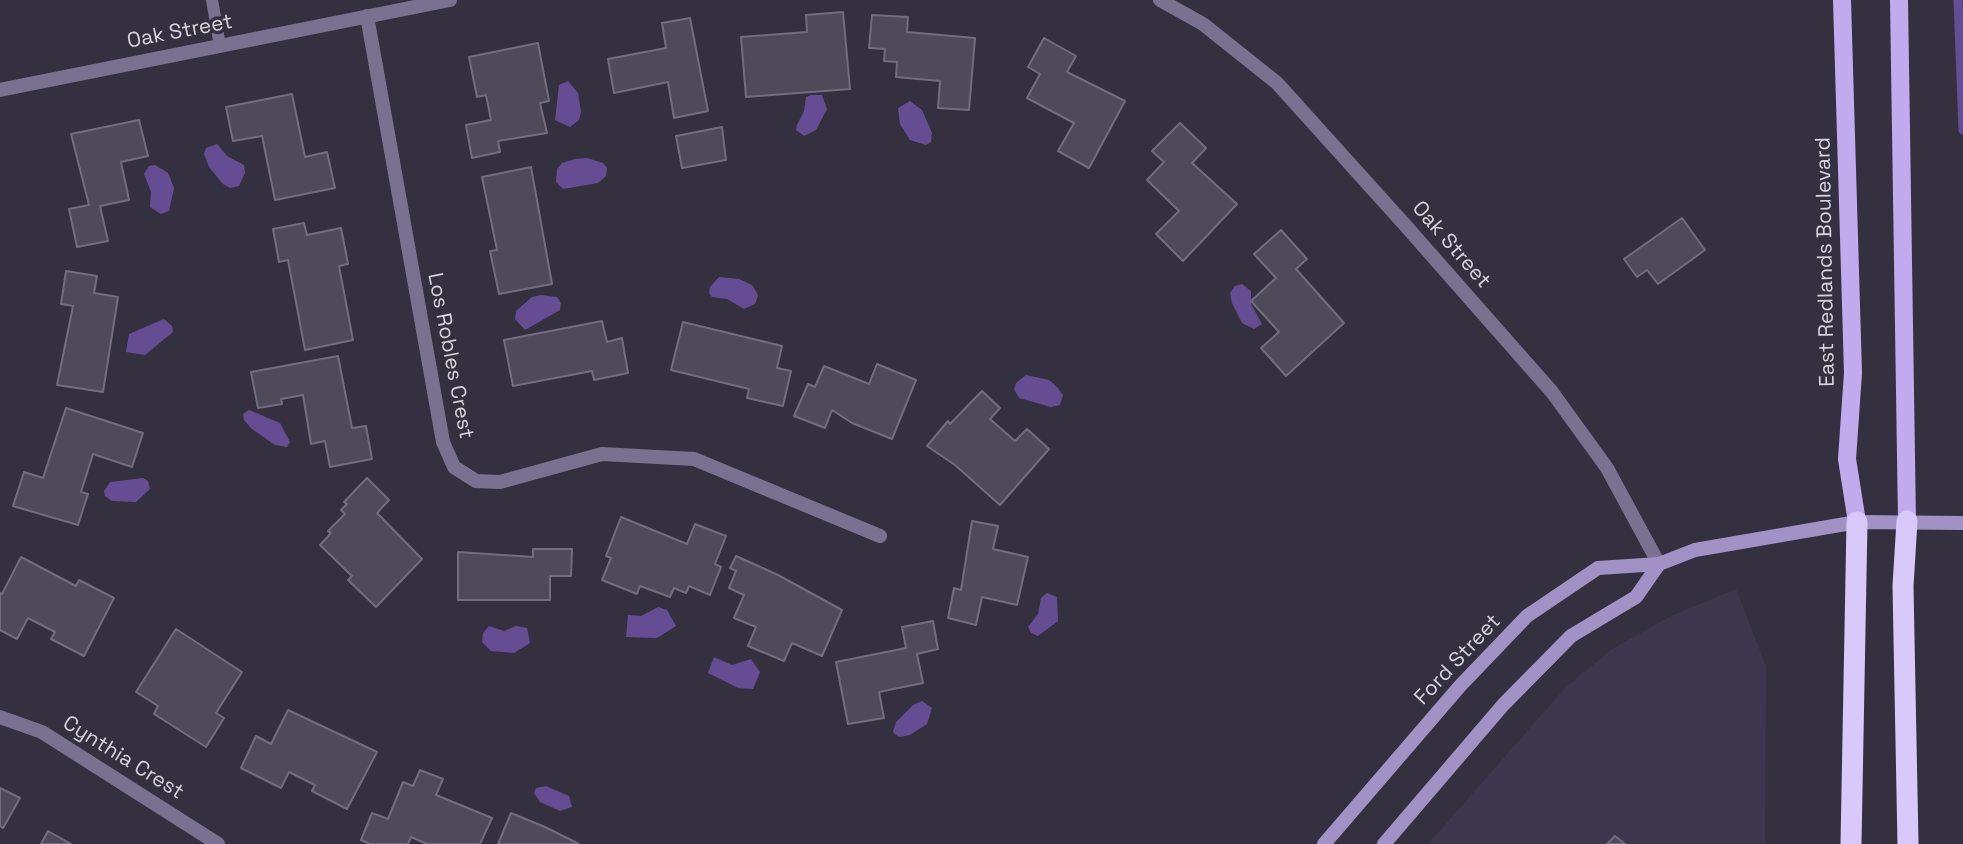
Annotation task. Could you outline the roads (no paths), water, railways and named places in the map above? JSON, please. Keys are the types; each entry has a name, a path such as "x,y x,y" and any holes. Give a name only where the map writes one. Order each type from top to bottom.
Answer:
{"highway":[{"path":"1907,521 1903,586 1908,844"},
{"path":"1851,844 1857,522"}],"main road":[{"name":"East Redlands Boulevard","path":"1842,0 1853,373 1847,459 1857,522"},
{"path":"1899,0 1907,521"}],"street":[{"name":"Oak Street","path":"0,90 450,0"},
{"name":"Oak Street","path":"1160,0 1203,24 1277,83 1405,225 1552,392 1607,468 1659,564"},
{"name":"Los Robles Crest","path":"367,16 443,442 454,467 476,481 499,482 602,454 694,459 880,536"},
{"name":"Ford Street","path":"1324,844 1460,686 1528,616 1598,568 1659,564 1695,550 1857,522 1963,523"},
{"path":"1384,844 1503,705 1571,636 1636,597 1659,564"},
{"name":"Cynthia Crest","path":"0,717 41,732 218,844"}],"lane":[{"path":"212,0 220,46"}],"waterway":[{"path":"1958,0 1963,130"}]}
